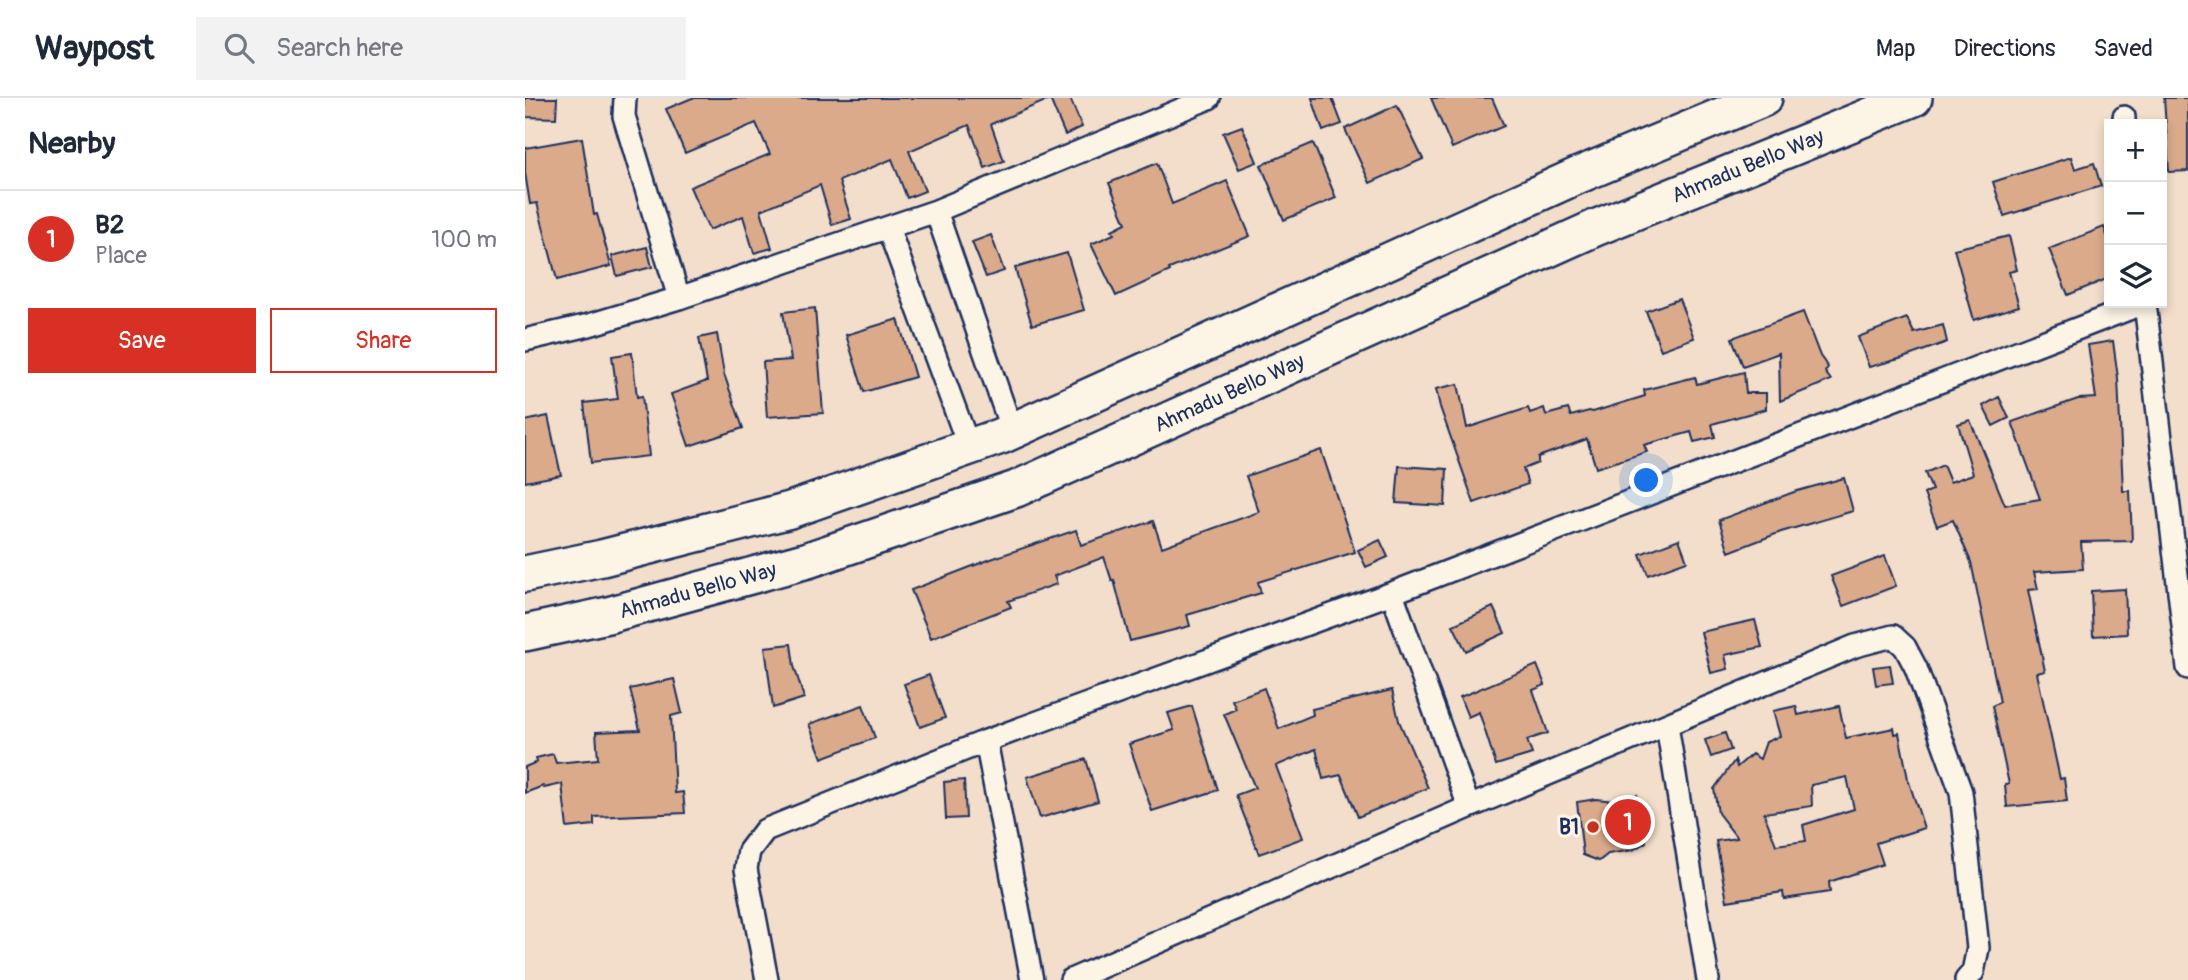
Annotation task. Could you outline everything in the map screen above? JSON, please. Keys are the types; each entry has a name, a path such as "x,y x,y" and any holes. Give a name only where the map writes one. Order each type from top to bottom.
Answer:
{"main road":[{"path":"525,574 602,558 790,510 1012,431 1579,175 1764,98"},
{"name":"Ahmadu Bello Way","path":"525,633 608,615 808,560 1016,489 1595,228 1914,98"}],"street":[{"path":"625,98 624,116 679,298"},
{"path":"525,340 589,325 679,298 888,228 936,211 1209,98"},
{"path":"936,211 1012,431"},
{"path":"888,228 969,447"},
{"path":"767,980 746,869 749,851 765,830 986,741 1392,593 2131,308"},
{"path":"2145,308 2188,668"},
{"path":"1392,593 1469,807"},
{"path":"1071,980 1469,807 1855,646 1893,636 1905,647 1916,668 1961,792 1978,948 1973,972 1966,980"},
{"path":"1667,725 1708,980"},
{"path":"986,741 1032,980"}],"building":[{"path":"525,98 557,98 556,118 525,117"},
{"path":"692,98 1070,98 1082,127 1065,135 1050,99 991,124 1004,161 985,168 969,125 909,151 925,191 907,198 892,159 839,181 851,219 832,225 820,185 761,210 772,248 754,253 743,216 709,230 690,187 770,154 756,123 685,153 666,109"},
{"path":"1312,98 1332,98 1342,124 1323,131"},
{"path":"1431,98 1492,98 1504,126 1452,148"},
{"path":"2164,98 2188,98 2188,171 2169,172"},
{"path":"1397,105 1423,159 1370,183 1345,129"},
{"path":"1242,126 1257,162 1239,169 1223,133"},
{"path":"582,138 594,215 597,214 611,266 557,280 537,203 530,204 525,173 525,148"},
{"path":"1313,143 1336,198 1284,220 1261,165"},
{"path":"2071,157 2075,169 2094,163 2101,186 2004,216 1993,182"},
{"path":"1157,163 1172,204 1227,181 1250,236 1169,269 1170,271 1116,296 1091,244 1114,234 1112,230 1126,223 1109,183"},
{"path":"2104,227 2104,280 2068,295 2049,249"},
{"path":"991,235 1004,271 986,277 972,242"},
{"path":"2009,236 2017,270 2009,272 2019,306 1974,320 1954,249"},
{"path":"647,247 652,267 617,276 612,256"},
{"path":"1067,253 1084,310 1032,325 1015,268"},
{"path":"1679,299 1694,338 1661,350 1646,311"},
{"path":"815,308 823,413 767,417 763,362 791,360 783,312"},
{"path":"1803,312 1820,356 1828,367 1825,372 1831,380 1780,401 1779,353 1743,366 1732,338"},
{"path":"1907,318 1914,333 1943,325 1947,342 1869,367 1858,337"},
{"path":"898,319 915,377 864,392 846,335"},
{"path":"717,334 724,374 743,428 689,446 671,394 707,381 699,338"},
{"path":"2113,341 2118,378 2123,491 2130,491 2132,541 2081,542 2083,569 2034,572 2038,589 2028,590 2045,671 2037,673 2060,779 2064,778 2067,801 2007,807 2005,785 2009,784 1992,706 2000,702 1971,562 1953,520 1937,526 1924,494 1932,490 1925,473 1943,465 1950,482 1973,474 1958,424 1970,420 2005,505 2040,499 2012,422 2078,399 2096,398 2088,345"},
{"path":"632,353 637,397 642,396 649,456 591,463 584,403 618,399 612,356"},
{"path":"1744,372 1746,393 1766,393 1766,409 1712,424 1715,437 1694,442 1691,432 1644,445 1647,452 1596,468 1587,439 1538,457 1538,463 1523,469 1528,484 1474,503 1436,389 1458,384 1467,428 1528,408 1530,413 1544,408 1546,415 1568,409 1571,416 1593,412 1645,396 1644,390 1695,377 1697,384"},
{"path":"1999,397 2009,418 1993,426 1983,406"},
{"path":"548,416 561,475 525,482 525,421"},
{"path":"1321,450 1355,552 1258,582 1261,593 1187,615 1190,626 1130,641 1114,580 1112,581 1104,557 1054,576 1057,584 1008,601 1011,607 931,638 911,590 1076,530 1081,545 1153,521 1162,547 1259,512 1246,476"},
{"path":"1399,466 1447,469 1445,506 1396,503"},
{"path":"1844,478 1853,511 1781,532 1729,552 1719,520 1794,492"},
{"path":"1679,539 1687,561 1648,575 1640,554"},
{"path":"1380,540 1388,557 1366,567 1358,550"},
{"path":"1885,556 1896,586 1843,606 1831,576"},
{"path":"2125,589 2127,634 2093,636 2091,591"},
{"path":"1493,607 1505,633 1466,651 1453,625"},
{"path":"1755,620 1762,647 1725,655 1728,669 1711,673 1701,632"},
{"path":"791,644 794,666 804,698 773,708 765,647"},
{"path":"1537,665 1545,685 1533,690 1548,733 1527,740 1532,754 1496,765 1479,712 1468,717 1460,697"},
{"path":"1890,665 1893,683 1876,685 1873,667"},
{"path":"929,675 945,718 920,727 904,684"},
{"path":"674,679 682,713 671,716 675,793 683,792 685,813 594,817 594,825 567,828 562,784 543,786 525,793 525,767 537,762 536,758 553,754 556,763 598,759 596,732 640,730 630,689"},
{"path":"1264,688 1279,729 1313,715 1312,709 1392,690 1399,721 1428,788 1358,817 1341,775 1323,779 1316,749 1276,766 1303,838 1259,854 1236,795 1255,788 1224,714 1236,709 1232,700"},
{"path":"863,705 875,738 822,758 809,724"},
{"path":"1192,706 1218,790 1152,811 1129,744 1174,730 1168,713"},
{"path":"1796,706 1798,715 1839,706 1846,738 1894,728 1895,734 1899,733 1908,779 1924,828 1876,843 1883,864 1829,882 1830,892 1784,899 1783,892 1727,901 1716,841 1737,838 1718,813 1714,789 1735,760 1737,767 1752,754 1760,759 1766,742 1780,736 1773,711","holes":["1847,777 1854,809 1803,825 1806,841 1776,845 1764,813 1812,806 1811,785"]},
{"path":"1725,733 1731,750 1711,757 1705,740"},
{"path":"1086,759 1098,801 1040,818 1027,777"},
{"path":"964,780 966,818 946,819 944,782"},
{"path":"1637,795 1646,842 1633,850 1608,854 1599,861 1583,855 1577,802 1596,799 1625,802"}],"place":[{"name":"B2","path":"1628,822"},
{"name":"B1","path":"1593,827"}]}
